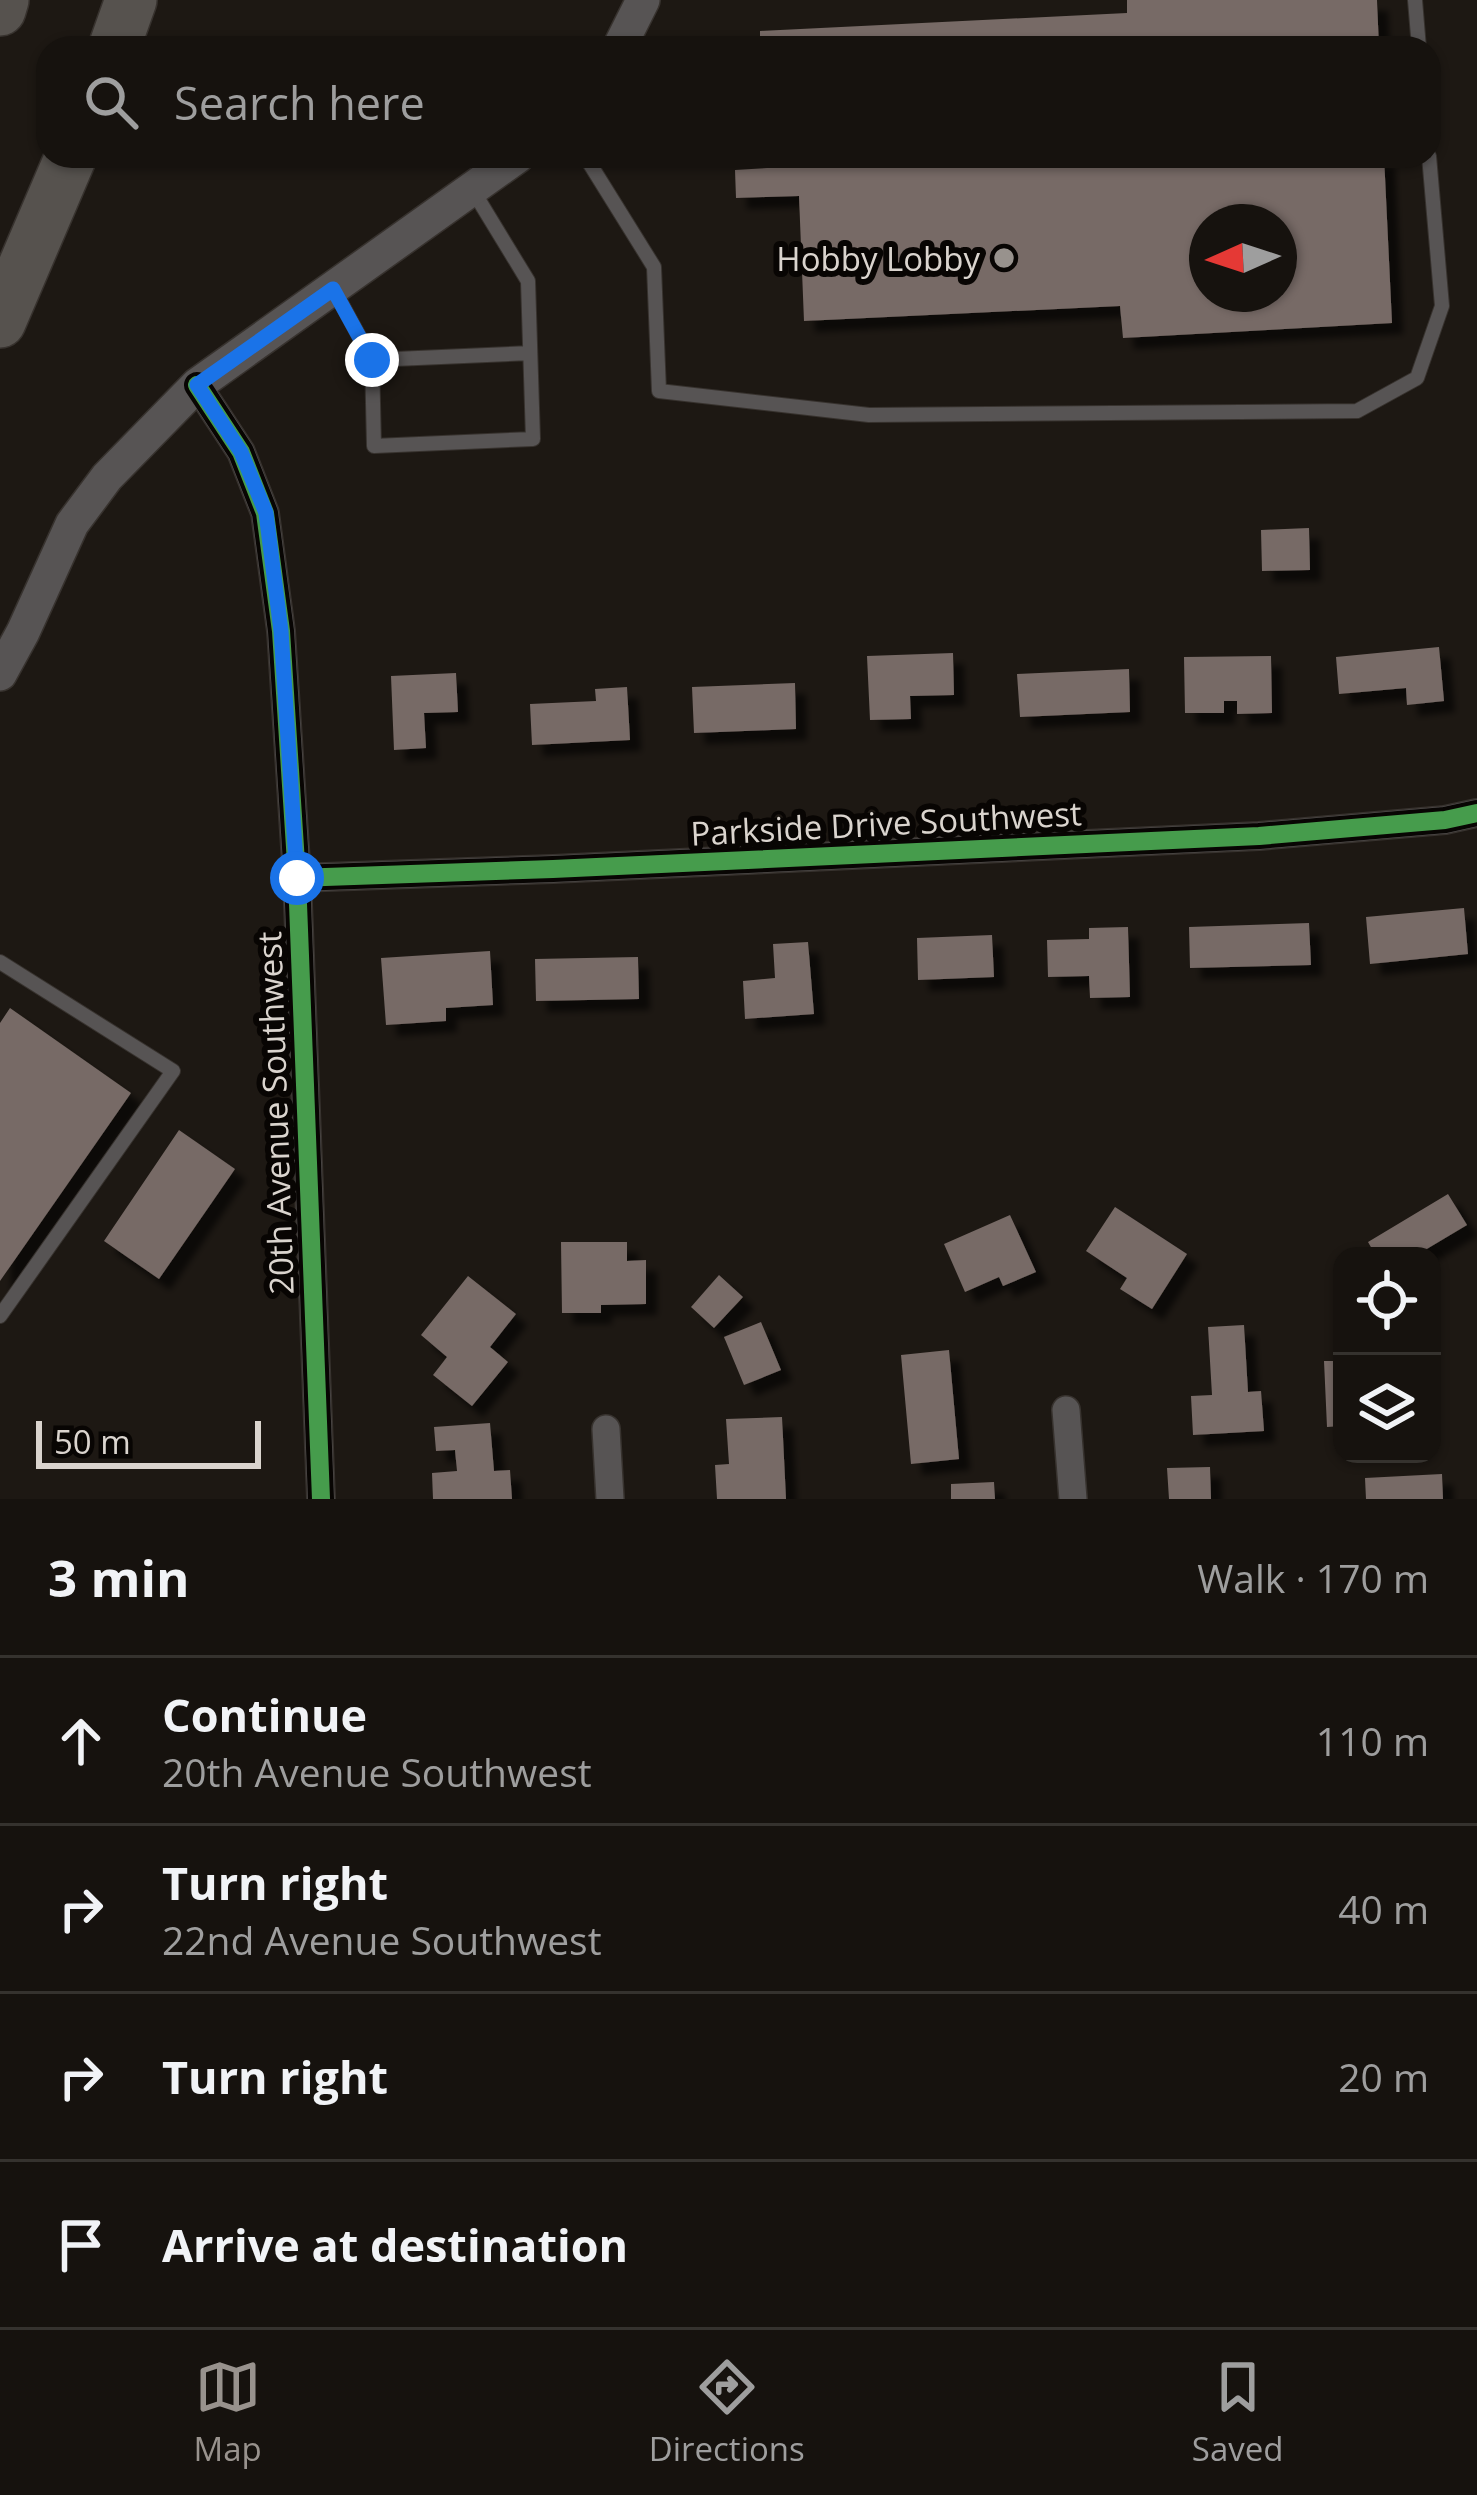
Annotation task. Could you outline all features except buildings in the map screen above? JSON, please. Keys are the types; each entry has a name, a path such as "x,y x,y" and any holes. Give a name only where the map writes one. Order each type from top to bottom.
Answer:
{"highway":[{"path":"0,10 3,0"},
{"path":"118,36 131,0"},
{"path":"0,322 66,168"}],"street":[{"path":"625,36 643,0"},
{"path":"0,674 72,524 107,477 197,385 501,168"},
{"name":"20th Avenue Southwest","path":"197,385 241,452 266,513 281,631 297,878 320,1499"},
{"name":"Parkside Drive Southwest","path":"297,878 1259,836 1445,820 1477,813"},
{"path":"1066,1410 1073,1499"},
{"path":"606,1429 610,1499"}],"lane":[{"path":"1415,0 1418,36"},
{"path":"592,168 654,267 659,391 869,416 1357,411 1417,378 1442,306 1430,168"},
{"path":"333,289 372,360 374,446 533,440 528,281 472,189"},
{"path":"372,360 530,353"},
{"path":"0,962 173,1071 0,1316"}],"cycle path":[{"path":"197,385 241,452 265,513 281,631 297,878 321,1499"},
{"path":"297,878 1259,836 1445,820 1477,813"}],"place":[{"name":"Hobby Lobby","path":"1004,258"}],"route":[{"path":"297,878 281,631 266,513 241,452 197,385 333,289 372,360"}]}
